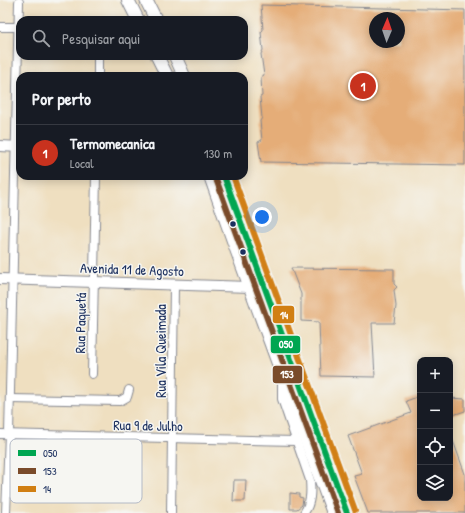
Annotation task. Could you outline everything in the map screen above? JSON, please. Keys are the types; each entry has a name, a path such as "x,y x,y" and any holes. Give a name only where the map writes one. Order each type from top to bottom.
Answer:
{"main road":[{"path":"128,0 136,16"},
{"path":"146,0 154,16"},
{"path":"159,60 165,72"},
{"path":"176,60 182,72"},
{"path":"211,180 333,513"},
{"path":"225,180 348,513"},
{"path":"323,487 325,513"}],"street":[{"path":"19,2 19,16"},
{"path":"0,27 16,27"},
{"path":"19,60 19,72"},
{"path":"98,60 98,72"},
{"path":"0,146 16,147"},
{"path":"6,513 12,279 16,180"},
{"name":"Rua Paquetá","path":"92,374 96,180"},
{"name":"Avenida 11 de Agosto","path":"0,279 250,286 262,281"},
{"name":"Rua Vila Queimada","path":"171,513 174,285"},
{"path":"282,374 282,399 306,467 310,484 309,502 304,513"},
{"path":"10,399 120,401 127,397 129,390"},
{"name":"Rua 9 de Julho","path":"0,434 296,440"}],"building":[{"path":"261,5 465,10 465,165 261,162 258,142 262,140 260,97 262,96 261,77 264,75 261,54 263,50 261,32 263,30"},
{"path":"291,268 394,269 394,284 397,287 394,290 396,306 394,323 372,323 375,377 321,376 319,322 301,321 301,294"},
{"path":"417,397 417,501 453,501 453,441 465,474 465,513 368,513 354,476 362,474 348,436 411,413 406,401"},
{"path":"453,398 465,399 465,411 453,415"},
{"path":"234,480 246,480 245,501 233,501"},
{"path":"290,493 299,494 299,497 303,498 302,505 297,509 290,509"}],"transit line":[{"name":"153","path":"216,180 338,513"},
{"name":"050","path":"225,180 347,513"},
{"name":"14","path":"234,180 355,510"}],"place":[{"name":"Termomecanica","path":"363,86"}]}
